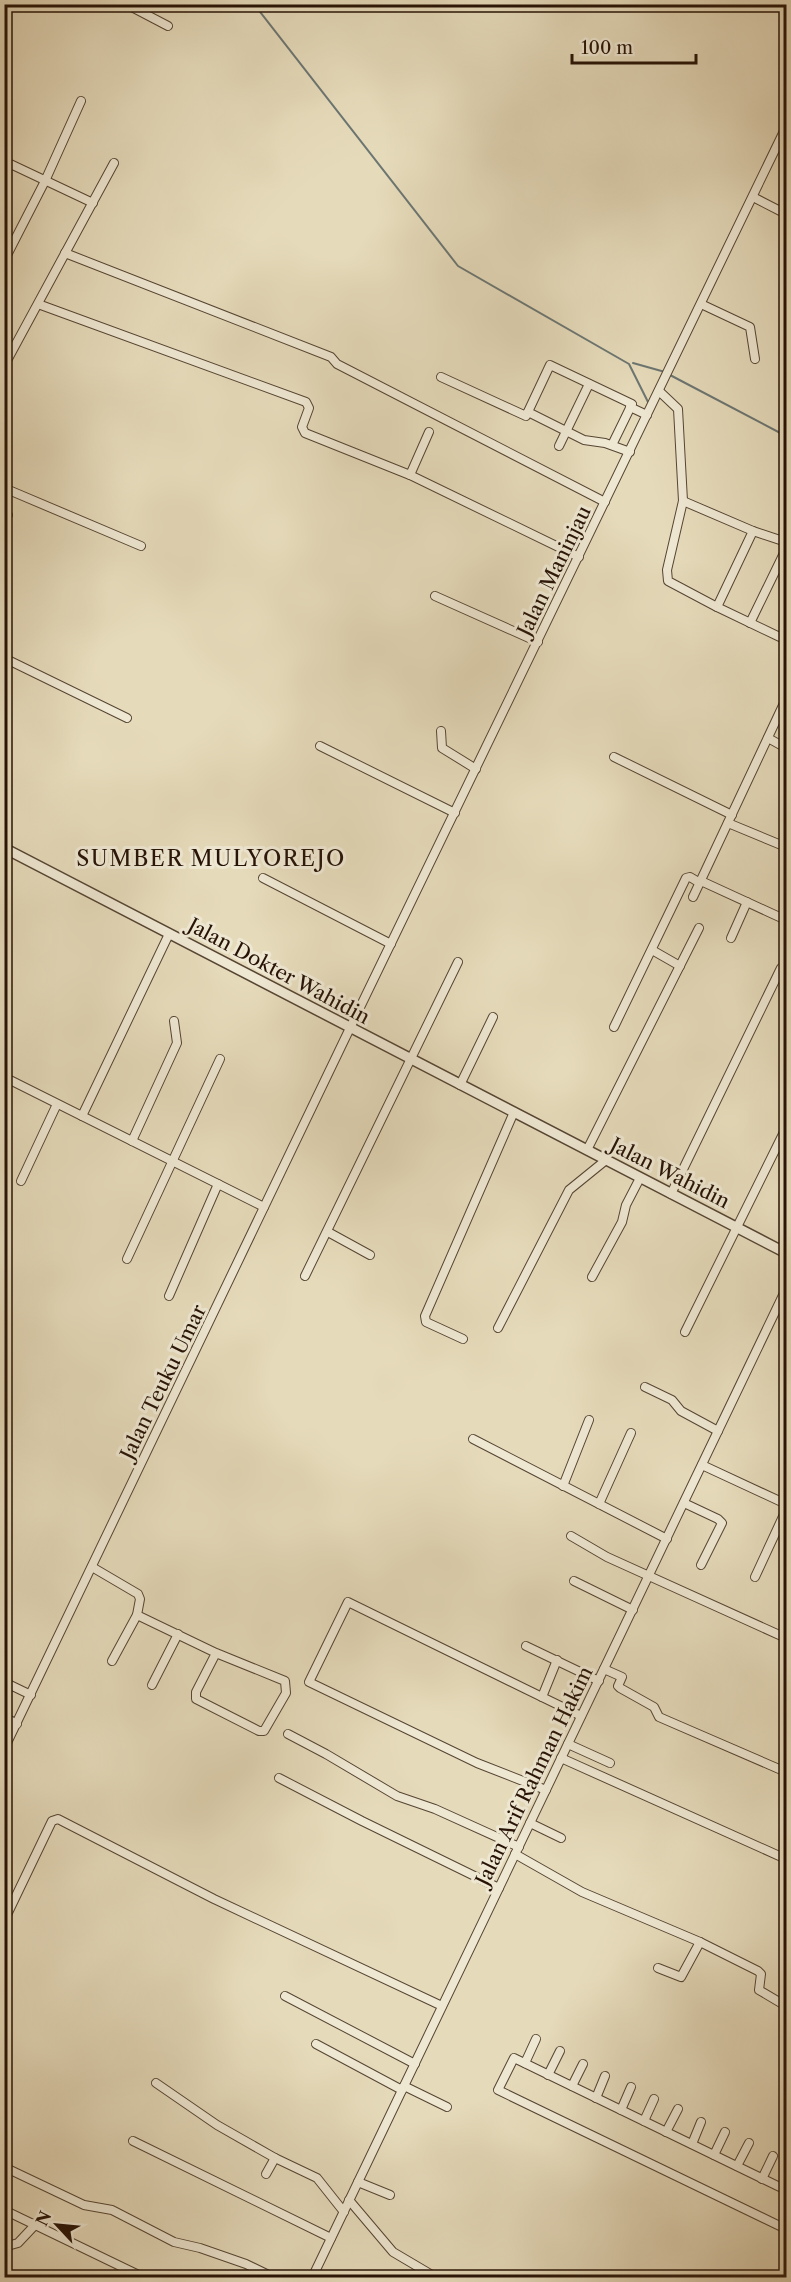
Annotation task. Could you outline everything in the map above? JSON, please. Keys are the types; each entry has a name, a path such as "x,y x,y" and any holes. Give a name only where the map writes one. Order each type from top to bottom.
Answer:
{"street":[{"path":"126,4 168,26"},
{"path":"4,261 45,181 81,101"},
{"name":"Jalan Maninjau","path":"350,1028 786,127"},
{"path":"4,161 93,203"},
{"path":"4,366 8,354 38,304 114,164"},
{"path":"753,197 786,214"},
{"path":"65,253 331,357 337,364 605,502"},
{"path":"38,304 306,402 309,408 302,428 305,433 410,475 579,557"},
{"path":"701,304 750,327 755,360"},
{"path":"441,377 526,416 550,365 632,404 612,445"},
{"path":"559,446 589,384"},
{"path":"657,395 678,409 683,501 667,578 673,585 717,608 786,640"},
{"path":"630,407 648,415"},
{"path":"528,412 588,441 612,445 630,452"},
{"path":"410,475 429,432"},
{"path":"4,488 141,546"},
{"path":"683,501 753,531 786,542"},
{"path":"717,608 753,531"},
{"path":"750,623 786,549"},
{"path":"435,596 538,642"},
{"path":"4,658 127,718"},
{"path":"693,897 786,700"},
{"path":"441,731 442,748 476,769"},
{"path":"768,738 786,748"},
{"path":"320,746 455,813"},
{"path":"614,757 732,815"},
{"path":"728,823 786,847"},
{"name":"Jalan Dokter Wahidin","path":"4,848 537,1125"},
{"path":"263,878 391,944"},
{"path":"614,1027 686,878 701,882 786,920"},
{"path":"730,938 747,902"},
{"path":"587,1150 699,927"},
{"path":"82,1116 169,934"},
{"path":"652,950 680,966"},
{"path":"305,1276 459,962"},
{"path":"671,1194 781,968"},
{"path":"460,1084 493,1017"},
{"path":"132,1141 177,1043 174,1020"},
{"name":"Jalan Teuku Umar","path":"4,1749 350,1028"},
{"path":"127,1259 220,1059"},
{"path":"4,1077 264,1207"},
{"path":"21,1181 57,1104"},
{"path":"463,1339 426,1322 425,1316 514,1112"},
{"name":"Jalan Wahidin","path":"537,1125 786,1253"},
{"path":"685,1332 786,1128"},
{"path":"498,1328 569,1190 606,1160"},
{"path":"592,1277 640,1178"},
{"path":"169,1296 218,1184"},
{"path":"328,1232 370,1255"},
{"name":"Jalan Arif Rahman Hakim","path":"312,2277 786,1289"},
{"path":"645,1387 672,1400 681,1411 718,1431"},
{"path":"563,1486 589,1420"},
{"path":"599,1504 631,1433"},
{"path":"473,1439 667,1539"},
{"path":"702,1465 786,1504"},
{"path":"684,1503 722,1523 701,1565"},
{"path":"755,1577 786,1510"},
{"path":"571,1536 607,1557 786,1638"},
{"path":"92,1567 138,1594 141,1599 137,1615 112,1661"},
{"path":"574,1581 633,1610"},
{"path":"546,1790 477,1763 309,1682 348,1602 581,1716"},
{"path":"137,1615 216,1653 285,1681 286,1693 264,1731 259,1731 196,1699 196,1692 216,1653"},
{"path":"152,1685 178,1634"},
{"path":"526,1646 598,1681"},
{"path":"542,1697 557,1660"},
{"path":"604,1669 622,1677 618,1686 654,1707 659,1716 786,1772"},
{"path":"4,1682 31,1695"},
{"path":"4,1717 17,1724"},
{"path":"288,1734 397,1796 435,1809 517,1850 582,1892 700,1942 758,1971 761,1974 759,1990 786,2006"},
{"path":"568,1744 610,1764"},
{"path":"561,1758 786,1859"},
{"path":"279,1778 499,1888"},
{"path":"4,1921 52,1821 56,1819 214,1899 442,2006"},
{"path":"530,1823 561,1838"},
{"path":"658,1968 681,1977 700,1942"},
{"path":"285,1996 415,2064"},
{"path":"525,2063 536,2038"},
{"path":"316,2044 447,2108"},
{"path":"548,2074 560,2051"},
{"path":"786,2190 514,2058 498,2090 786,2229"},
{"path":"572,2086 583,2064"},
{"path":"596,2098 605,2076"},
{"path":"156,2083 216,2125 275,2158 317,2178 393,2252 437,2277"},
{"path":"621,2110 631,2087"},
{"path":"644,2121 654,2099"},
{"path":"666,2132 678,2109"},
{"path":"692,2145 701,2122"},
{"path":"714,2155 725,2132"},
{"path":"133,2141 331,2238"},
{"path":"737,2166 749,2143"},
{"path":"762,2179 773,2156"},
{"path":"266,2174 275,2158"},
{"path":"4,2167 84,2205 112,2210 174,2242 200,2248 275,2277"},
{"path":"358,2182 390,2195"},
{"path":"4,2210 144,2277"},
{"path":"4,2242 11,2245 18,2243 35,2225"}],"waterway":[{"path":"254,4 458,266 629,364 648,402"},
{"path":"633,363 665,372"},
{"path":"670,375 786,436"}],"district":[{"name":"SUMBER MULYOREJO","path":"211,858"}]}
